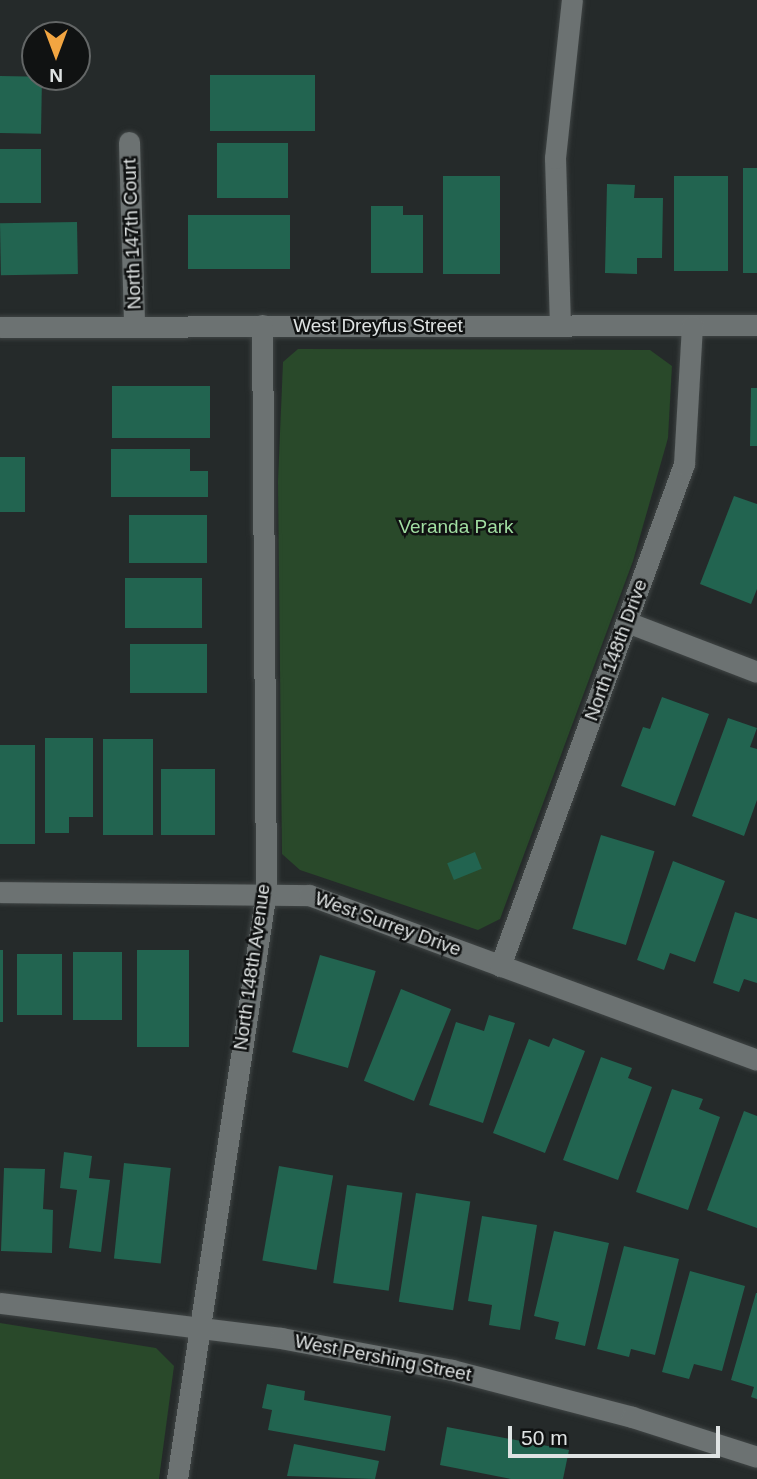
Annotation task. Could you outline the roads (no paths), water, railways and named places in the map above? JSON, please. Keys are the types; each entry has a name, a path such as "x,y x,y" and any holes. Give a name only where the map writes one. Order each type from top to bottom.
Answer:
{"street":[{"path":"560,326 555,158 572,0"},
{"name":"North 147th Court","path":"129,142 134,326"},
{"name":"North 148th Avenue","path":"177,1479 265,891 262,325"},
{"name":"West Dreyfus Street","path":"0,327 757,325"},
{"name":"North 148th Drive","path":"500,966 684,464 692,326"},
{"path":"626,622 757,673"},
{"name":"West Surrey Drive","path":"0,892 265,891 309,895 757,1060"},
{"name":"West Pershing Street","path":"0,1303 198,1328 452,1370 632,1417 757,1457"}],"park label":[{"name":"Veranda Park","path":"456,527"}]}
